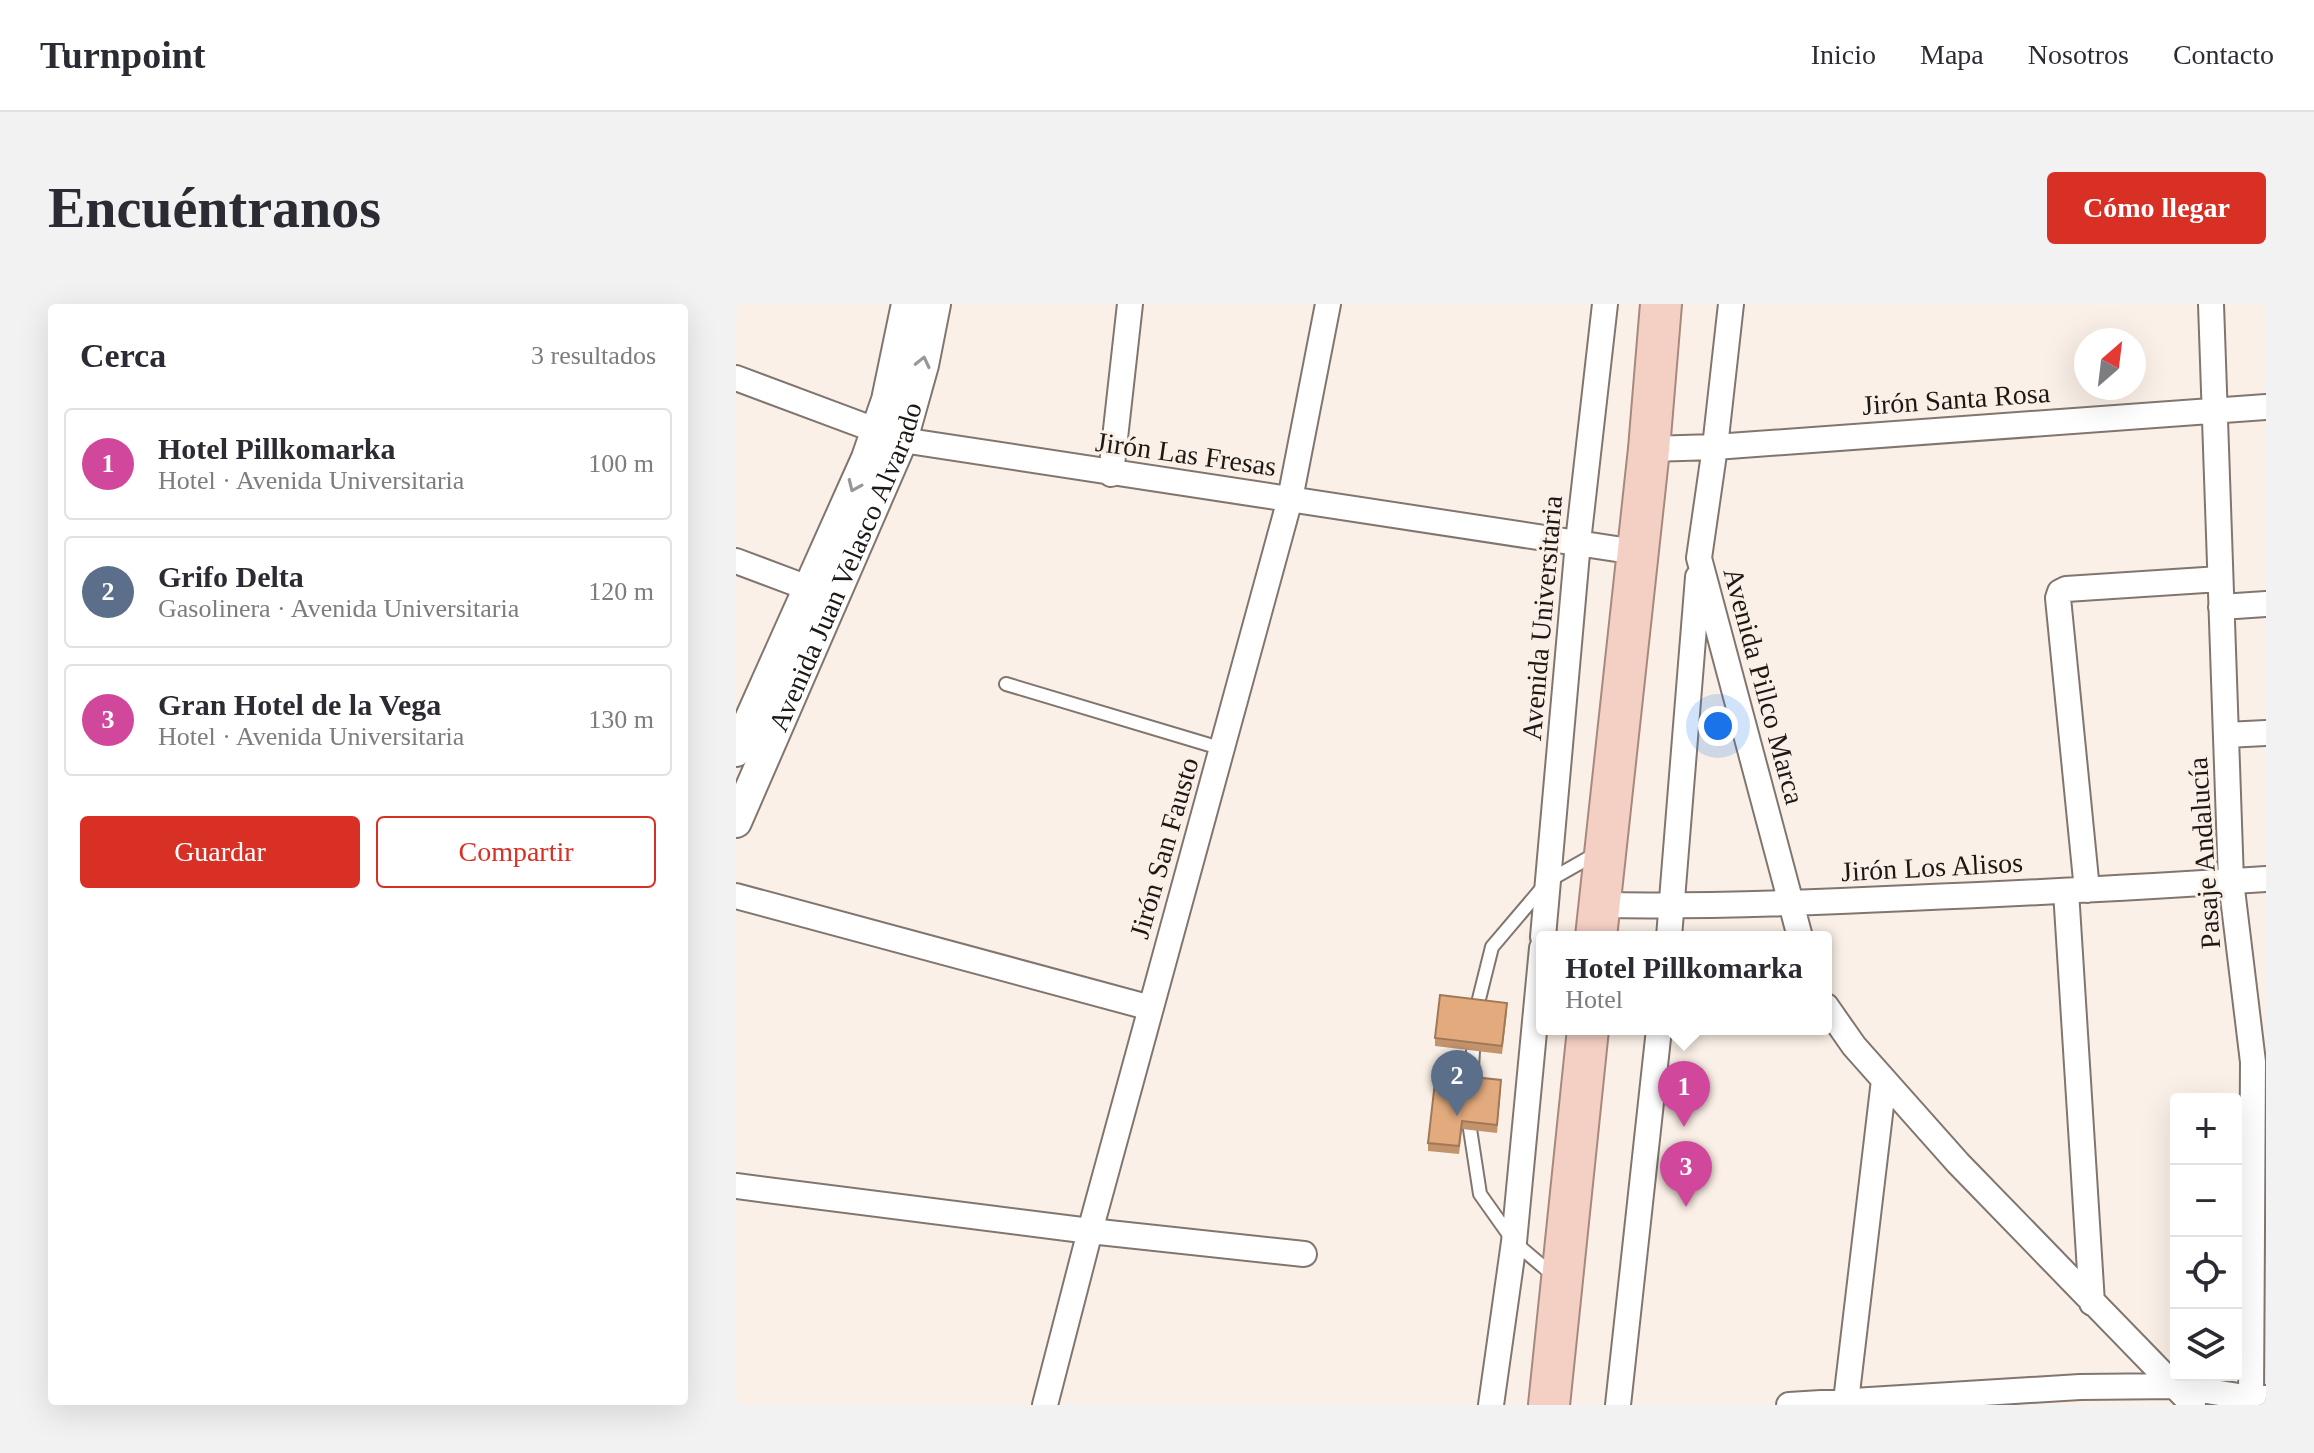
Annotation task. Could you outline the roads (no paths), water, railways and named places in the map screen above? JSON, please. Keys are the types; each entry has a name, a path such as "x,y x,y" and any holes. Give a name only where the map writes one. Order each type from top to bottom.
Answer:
{"highway":[{"path":"1598,921 1649,449 1661,304"},
{"path":"1549,1405 1587,1035"}],"street":[{"name":"Avenida Juan Velasco Alvarado","path":"736,822 889,436 887,400 907,304"},
{"name":"Avenida Juan Velasco Alvarado","path":"736,751 808,588 923,365 935,304"},
{"path":"1111,474 1130,304"},
{"name":"Jirón San Fausto","path":"1045,1405 1290,499 1328,304"},
{"name":"Avenida Universitaria","path":"1544,931 1578,542 1605,304"},
{"name":"Avenida Pillco Marca","path":"1731,304 1699,558 1798,931"},
{"name":"Pasaje Andalucía","path":"2211,304 2231,881 2260,1062 2258,1398"},
{"name":"Jirón Las Fresas","path":"736,378 889,436 1111,474 1636,552"},
{"name":"Jirón Santa Rosa","path":"1649,449 1715,447 2266,407"},
{"path":"1670,931 1699,558"},
{"path":"736,561 808,588"},
{"path":"2092,1303 2076,891 2058,598 2060,592 2066,589 2220,579"},
{"path":"2221,607 2266,604"},
{"path":"2226,735 2266,733"},
{"name":"Jirón Los Alisos","path":"1598,921 1672,907 2076,891 2266,879"},
{"path":"736,896 1151,1008"},
{"path":"1491,1405 1514,1242 1536,1011"},
{"path":"1832,1015 1854,1046 1958,1163 2193,1405"},
{"path":"1618,1405 1658,1035"},
{"path":"1846,1401 1884,1080"},
{"path":"736,1186 1090,1231 1304,1254"},
{"path":"1789,1405 2079,1396 2176,1386 2258,1398"}],"lane":[{"path":"1006,684 1223,749"},
{"path":"1477,1007 1492,947 1548,881 1605,849"},
{"path":"1471,1084 1473,1051"},
{"path":"1470,1129 1480,1194 1514,1242 1563,1283"}],"place":[{"name":"Grifo Delta","path":"1457,1116"},
{"name":"Hotel Pillkomarka","path":"1684,1127"},
{"name":"Gran Hotel de la Vega","path":"1686,1207"}]}
